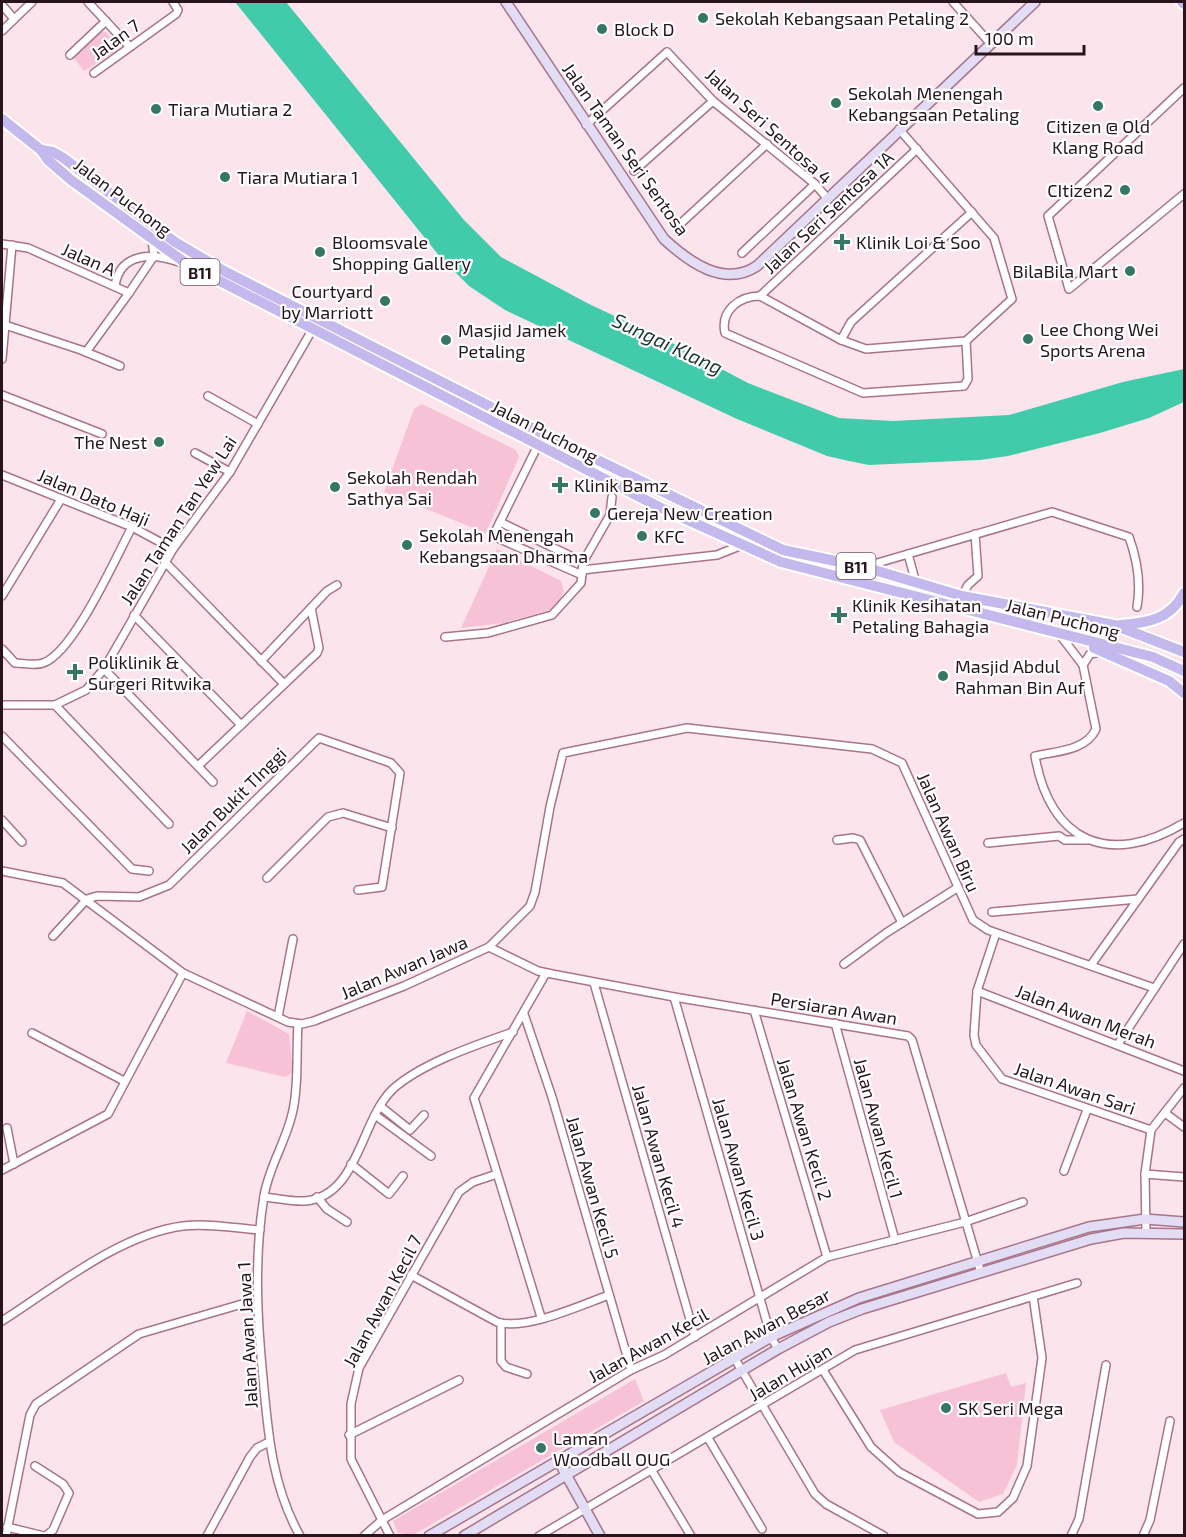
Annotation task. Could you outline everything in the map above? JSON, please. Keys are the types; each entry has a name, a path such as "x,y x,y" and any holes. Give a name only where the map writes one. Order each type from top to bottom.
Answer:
{"main road":[{"name":"Jalan Taman Seri Sentosa","path":"506,2 664,239 688,259 710,271 739,275 749,272 1035,2"},
{"name":"Jalan Puchong","path":"2,119 41,150 48,160 71,180 187,264 632,494 781,562 1153,657 1185,670"},
{"name":"Jalan Puchong","path":"41,150 53,152 62,157 193,254 544,434 783,550 864,567 962,596 1114,625 1185,652"},
{"path":"1114,625 1142,624 1154,620 1172,610 1185,593"},
{"path":"1076,639 1169,681 1185,693"},
{"name":"Jalan Awan Besar","path":"429,1536 771,1337 859,1298 1089,1227 1145,1219 1185,1222"},
{"name":"Jalan Awan Besar","path":"464,1536 778,1348 829,1322 862,1309 1091,1239 1124,1233 1185,1233"},
{"path":"558,1460 600,1536"},
{"path":"576,1494 579,1468"},
{"path":"555,1483 576,1494"}],"street":[{"path":"2,31 32,2"},
{"path":"88,2 130,47"},
{"path":"953,2 990,43"},
{"name":"Jalan 7","path":"94,73 176,14 175,4"},
{"path":"2,5 14,19"},
{"path":"70,55 106,21"},
{"name":"Jalan Seri Sentosa 4","path":"586,125 667,52 713,100 815,184 827,198"},
{"path":"1185,88 1048,216 1068,289 1185,194"},
{"path":"634,171 713,100"},
{"path":"899,129 994,238 1012,299 966,341 866,349 841,340 760,296 747,296 737,300 730,309 723,327 725,333 862,393 964,386 968,379 966,341"},
{"path":"679,225 767,144"},
{"name":"Jalan Seri Sentosa 1A","path":"760,296 916,149"},
{"path":"742,252 815,184"},
{"path":"841,340 851,322 972,212"},
{"path":"129,293 154,256 152,240"},
{"name":"Jalan A","path":"2,244 28,248 129,293 86,352"},
{"path":"2,359 3,325 12,245"},
{"path":"115,286 120,269 141,256 154,256 187,264"},
{"name":"Jalan Taman Tan Yew Lai","path":"2,705 55,705 86,690 104,669 173,549 230,472 319,319"},
{"path":"3,325 86,352 120,366"},
{"path":"2,395 102,434"},
{"path":"208,396 258,424"},
{"path":"544,434 492,536 582,569 717,555 742,545"},
{"path":"195,453 230,472"},
{"name":"Jalan Dato Haji","path":"2,475 132,527 173,549"},
{"path":"445,638 488,633 552,615 581,583 582,569 610,515 612,497"},
{"path":"2,596 61,499"},
{"path":"864,567 1052,512 1130,537 1135,553 1139,595 1137,607"},
{"path":"500,522 582,569"},
{"path":"2,649 15,663 42,664 62,651 80,625 132,527"},
{"path":"962,596 968,585 978,576 975,534"},
{"path":"908,554 916,583"},
{"path":"165,562 284,684"},
{"path":"261,661 327,591 337,585"},
{"path":"198,766 319,648 311,608"},
{"path":"134,615 241,725"},
{"path":"1060,635 1083,665 1096,719 1092,737 1080,746 1035,756 1040,782 1051,805 1064,821 1088,840"},
{"path":"1083,665 1089,654 1101,652"},
{"path":"104,669 213,782"},
{"path":"55,705 169,824"},
{"name":"Jalan Awan Biru","path":"563,753 686,728 771,736 882,753 902,763 974,921 996,933 1154,988"},
{"path":"2,736 132,869 149,871"},
{"name":"Jalan Bukit TInggi","path":"87,899 97,896 139,897 169,885 319,738 391,763 398,769 400,777 392,828"},
{"name":"Jalan Awan Jawa","path":"298,1024 314,1021 404,986 489,947 530,906 535,892 550,807 563,753"},
{"path":"267,878 328,817 343,813 392,828 382,887 358,891"},
{"path":"2,820 22,842"},
{"path":"1059,836 1063,832 1064,821"},
{"path":"988,843 1059,836 1065,840 1088,840 1104,845 1132,844 1185,823"},
{"path":"837,840 854,838 860,840 902,923"},
{"path":"1091,965 1179,842 1185,839"},
{"path":"2,872 55,880 87,899 183,973 298,1024"},
{"path":"844,964 957,888"},
{"path":"53,936 87,899"},
{"path":"992,912 1138,899"},
{"name":"Jalan Awan Sari","path":"996,933 976,991 974,1035 976,1046 1002,1079 1087,1110 1151,1130"},
{"path":"278,1017 293,939"},
{"path":"1118,1044 1185,944"},
{"name":"Persiaran Awan","path":"489,947 546,973 674,998 906,1035 911,1039 981,1273"},
{"path":"2,1170 108,1114 183,973"},
{"path":"541,1317 474,1097 546,973"},
{"name":"Jalan Awan Kecil 4","path":"594,983 695,1337"},
{"name":"Jalan Awan Merah","path":"976,991 1185,1071"},
{"name":"Jalan Awan Kecil 3","path":"674,998 771,1337 778,1348"},
{"name":"Jalan Awan Kecil 2","path":"754,1010 827,1257"},
{"name":"Jalan Awan Kecil 5","path":"524,1014 552,1096 631,1370"},
{"name":"Jalan Awan Kecil 1","path":"835,1023 895,1240"},
{"name":"Jalan Awan Jawa 1","path":"298,1024 294,1109 274,1161 264,1197 260,1230 257,1304 269,1442 281,1495 300,1536"},
{"path":"264,1197 298,1201 332,1191 351,1164 375,1115 392,1090 447,1058 513,1032"},
{"path":"33,1033 124,1081"},
{"path":"1146,1232 1145,1174 1151,1130 1185,1088"},
{"path":"380,1106 410,1130 424,1115"},
{"path":"1064,1171 1087,1110"},
{"path":"1164,1113 1184,1125"},
{"path":"375,1115 431,1156"},
{"path":"7,1128 14,1164"},
{"path":"351,1164 389,1194 403,1176"},
{"name":"Jalan Awan Kecil 7","path":"390,1536 351,1459 351,1404 359,1368 459,1192 473,1182 497,1174"},
{"path":"1145,1174 1185,1177"},
{"path":"317,1197 327,1209 347,1222"},
{"name":"Jalan Awan Kecil","path":"364,1536 382,1520 631,1370 695,1337 827,1257 965,1222 1023,1202"},
{"path":"2,1321 103,1256 143,1237 186,1226 260,1230"},
{"path":"411,1275 501,1323 517,1324 609,1295"},
{"name":"Jalan Hujan","path":"539,1536 762,1407 855,1350 1077,1283"},
{"path":"823,1370 871,1447 899,1472 978,1514 998,1512 1013,1498 1027,1466 1042,1358 1033,1296"},
{"path":"6,1536 30,1415 36,1404 139,1334 242,1304 257,1304"},
{"path":"501,1323 501,1361 506,1367 527,1374"},
{"path":"735,1359 815,1494 826,1504 884,1536"},
{"path":"1071,1536 1079,1519 1106,1365"},
{"path":"350,1435 459,1380"},
{"path":"1143,1536 1150,1520 1170,1421"},
{"path":"708,1438 762,1529"},
{"path":"207,1536 250,1457 257,1448 269,1442"},
{"path":"7,1527 45,1536 53,1530 69,1493 63,1484 35,1466"},
{"path":"652,1471 691,1536"}],"shaded area":[{"path":"100,32 106,32 117,45 115,52 84,71 74,58"},
{"path":"422,404 516,450 519,457 486,533 384,492 414,409"},
{"path":"497,549 561,581 564,591 556,608 503,623 461,628"},
{"path":"247,1011 289,1034 293,1072 285,1077 226,1063"},
{"path":"1006,1373 1011,1387 1026,1383 1017,1465 1003,1494 979,1502 894,1442 880,1410"},
{"name":"Laman Woodball OUG","path":"635,1379 644,1401 413,1535 398,1533 393,1521"}],"water":[{"name":"Sungai Klang","path":"235,2 286,2 464,220 501,257 589,304 670,342 748,383 839,418 893,421 1009,415 1123,382 1184,369 1184,402 1149,418 1008,456 980,460 869,465 827,456 737,419 505,310 469,286 441,258"}],"place":[{"name":"Sekolah Kebangsaan Petaling 2","path":"703,18"},
{"name":"Block D","path":"602,29"},
{"name":"Sekolah Menengah Kebangsaan Petaling","path":"836,103"},
{"name":"Citizen @ Old Klang Road","path":"1098,106"},
{"name":"Tiara Mutiara 2","path":"156,109"},
{"name":"Tiara Mutiara 1","path":"225,177"},
{"name":"CItizen2","path":"1125,190"},
{"name":"Klinik Loi & Soo","path":"842,242"},
{"name":"Bloomsvale Shopping Gallery","path":"320,252"},
{"name":"BilaBila Mart","path":"1130,271"},
{"name":"Courtyard by Marriott","path":"385,301"},
{"name":"Lee Chong Wei Sports Arena","path":"1028,339"},
{"name":"Masjid Jamek Petaling","path":"446,340"},
{"name":"The Nest","path":"159,442"},
{"name":"Klinik Bamz","path":"560,485"},
{"name":"Sekolah Rendah Sathya Sai","path":"335,487"},
{"name":"Gereja New Creation","path":"595,513"},
{"name":"KFC","path":"642,536"},
{"name":"Sekolah Menengah Kebangsaan Dharma","path":"407,545"},
{"name":"Klinik Kesihatan Petaling Bahagia","path":"839,615"},
{"name":"Poliklinik & Surgeri Ritwika","path":"75,672"},
{"name":"Masjid Abdul Rahman Bin Auf","path":"943,676"},
{"name":"SK Seri Mega","path":"946,1408"},
{"name":"Laman Woodball OUG","path":"541,1448"}]}
